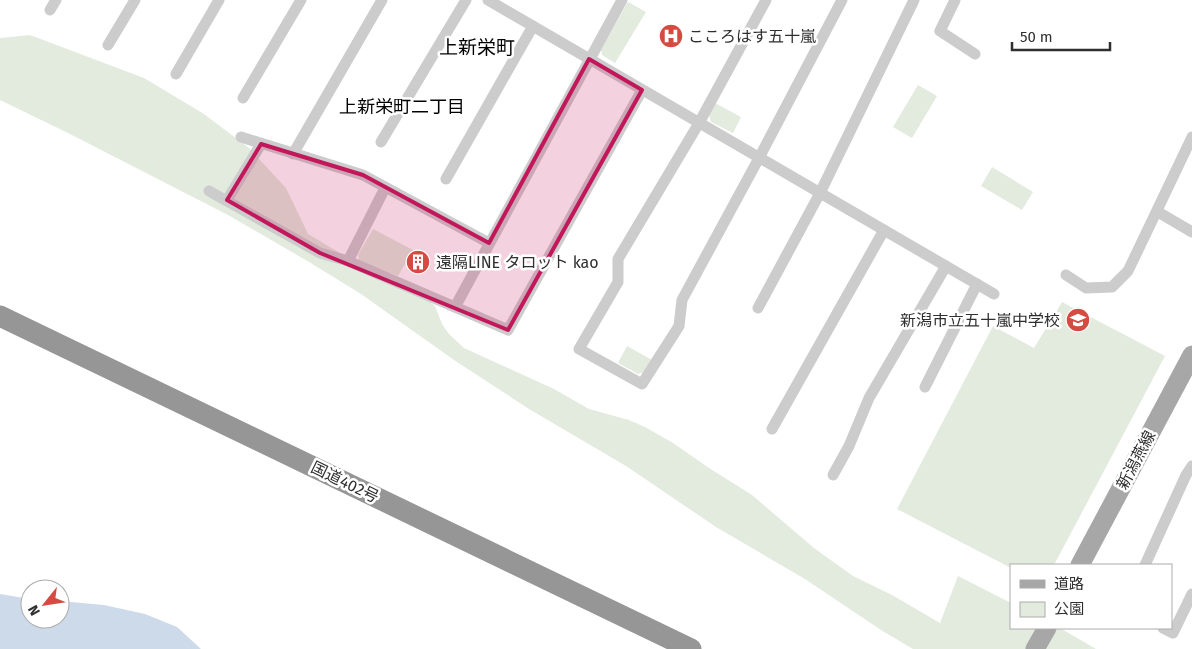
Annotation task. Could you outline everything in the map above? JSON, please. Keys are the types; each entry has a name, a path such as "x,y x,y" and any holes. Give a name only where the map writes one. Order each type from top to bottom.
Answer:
{"highway":[{"name":"国道402号","path":"0,316 691,649"}],"main road":[{"name":"新潟燕線","path":"1081,564 1192,355"},
{"path":"1036,649 1046,629"}],"street":[{"path":"108,45 135,0"},
{"path":"176,74 219,0"},
{"path":"244,98 301,0"},
{"path":"293,154 382,0"},
{"path":"381,142 466,0"},
{"path":"488,0 503,4 533,26 994,294"},
{"path":"455,307 622,0"},
{"path":"766,0 699,122 618,259 618,282 579,349 642,384 679,326 682,300 842,0"},
{"path":"758,308 820,193 914,0"},
{"path":"955,0 940,31 975,54"},
{"path":"446,179 533,26"},
{"path":"208,190 320,253 348,261 508,330 642,90"},
{"path":"1066,275 1086,288 1112,287 1128,271 1188,155 1192,137"},
{"path":"241,138 363,175 489,243"},
{"path":"227,200 261,144"},
{"path":"348,261 385,188"},
{"path":"1158,212 1192,232"},
{"path":"772,429 884,230"},
{"path":"833,474 849,446 869,398 946,266"},
{"path":"925,387 977,284"},
{"path":"1145,564 1186,475 1192,466"},
{"path":"1165,629 1173,633 1192,594"}],"highlighted area":[{"path":"589,59 642,90 508,330 320,253 227,200 261,144 363,175 489,243"}],"green space":[{"path":"628,2 646,12 615,63 602,55 601,50"},
{"path":"30,35 144,78 204,114 249,148 286,188 308,234 350,259 423,296 435,306 442,324 449,334 464,348 554,389 589,409 629,420 673,443 752,495 814,548 853,576 892,595 940,623 958,576 1010,602 1010,629 1062,629 1096,649 913,649 805,579 716,527 626,466 529,409 454,360 361,294 309,262 228,215 0,100 0,38"},
{"path":"918,85 937,96 912,138 893,127"},
{"path":"715,103 741,117 733,133 711,122 709,115"},
{"path":"992,167 1033,192 1022,210 981,186"},
{"path":"373,229 413,250 398,276 359,261 358,255"},
{"path":"1062,302 1165,356 1055,564 1010,564 1010,567 897,509 993,326 1034,348"},
{"path":"627,346 652,360 645,372 638,374 618,363"}],"water":[{"path":"0,594 20,597 20,629 70,629 70,602 104,605 145,614 177,627 201,649 0,649"}],"place":[{"name":"こころはす五十嵐","path":"671,36"},
{"name":"遠隔LINE タロット kao","path":"418,262"},
{"name":"新潟市立五十嵐中学校","path":"1078,320"}],"district":[{"name":"上新栄町","path":"477,47"},
{"name":"上新栄町二丁目","path":"402,107"}]}
